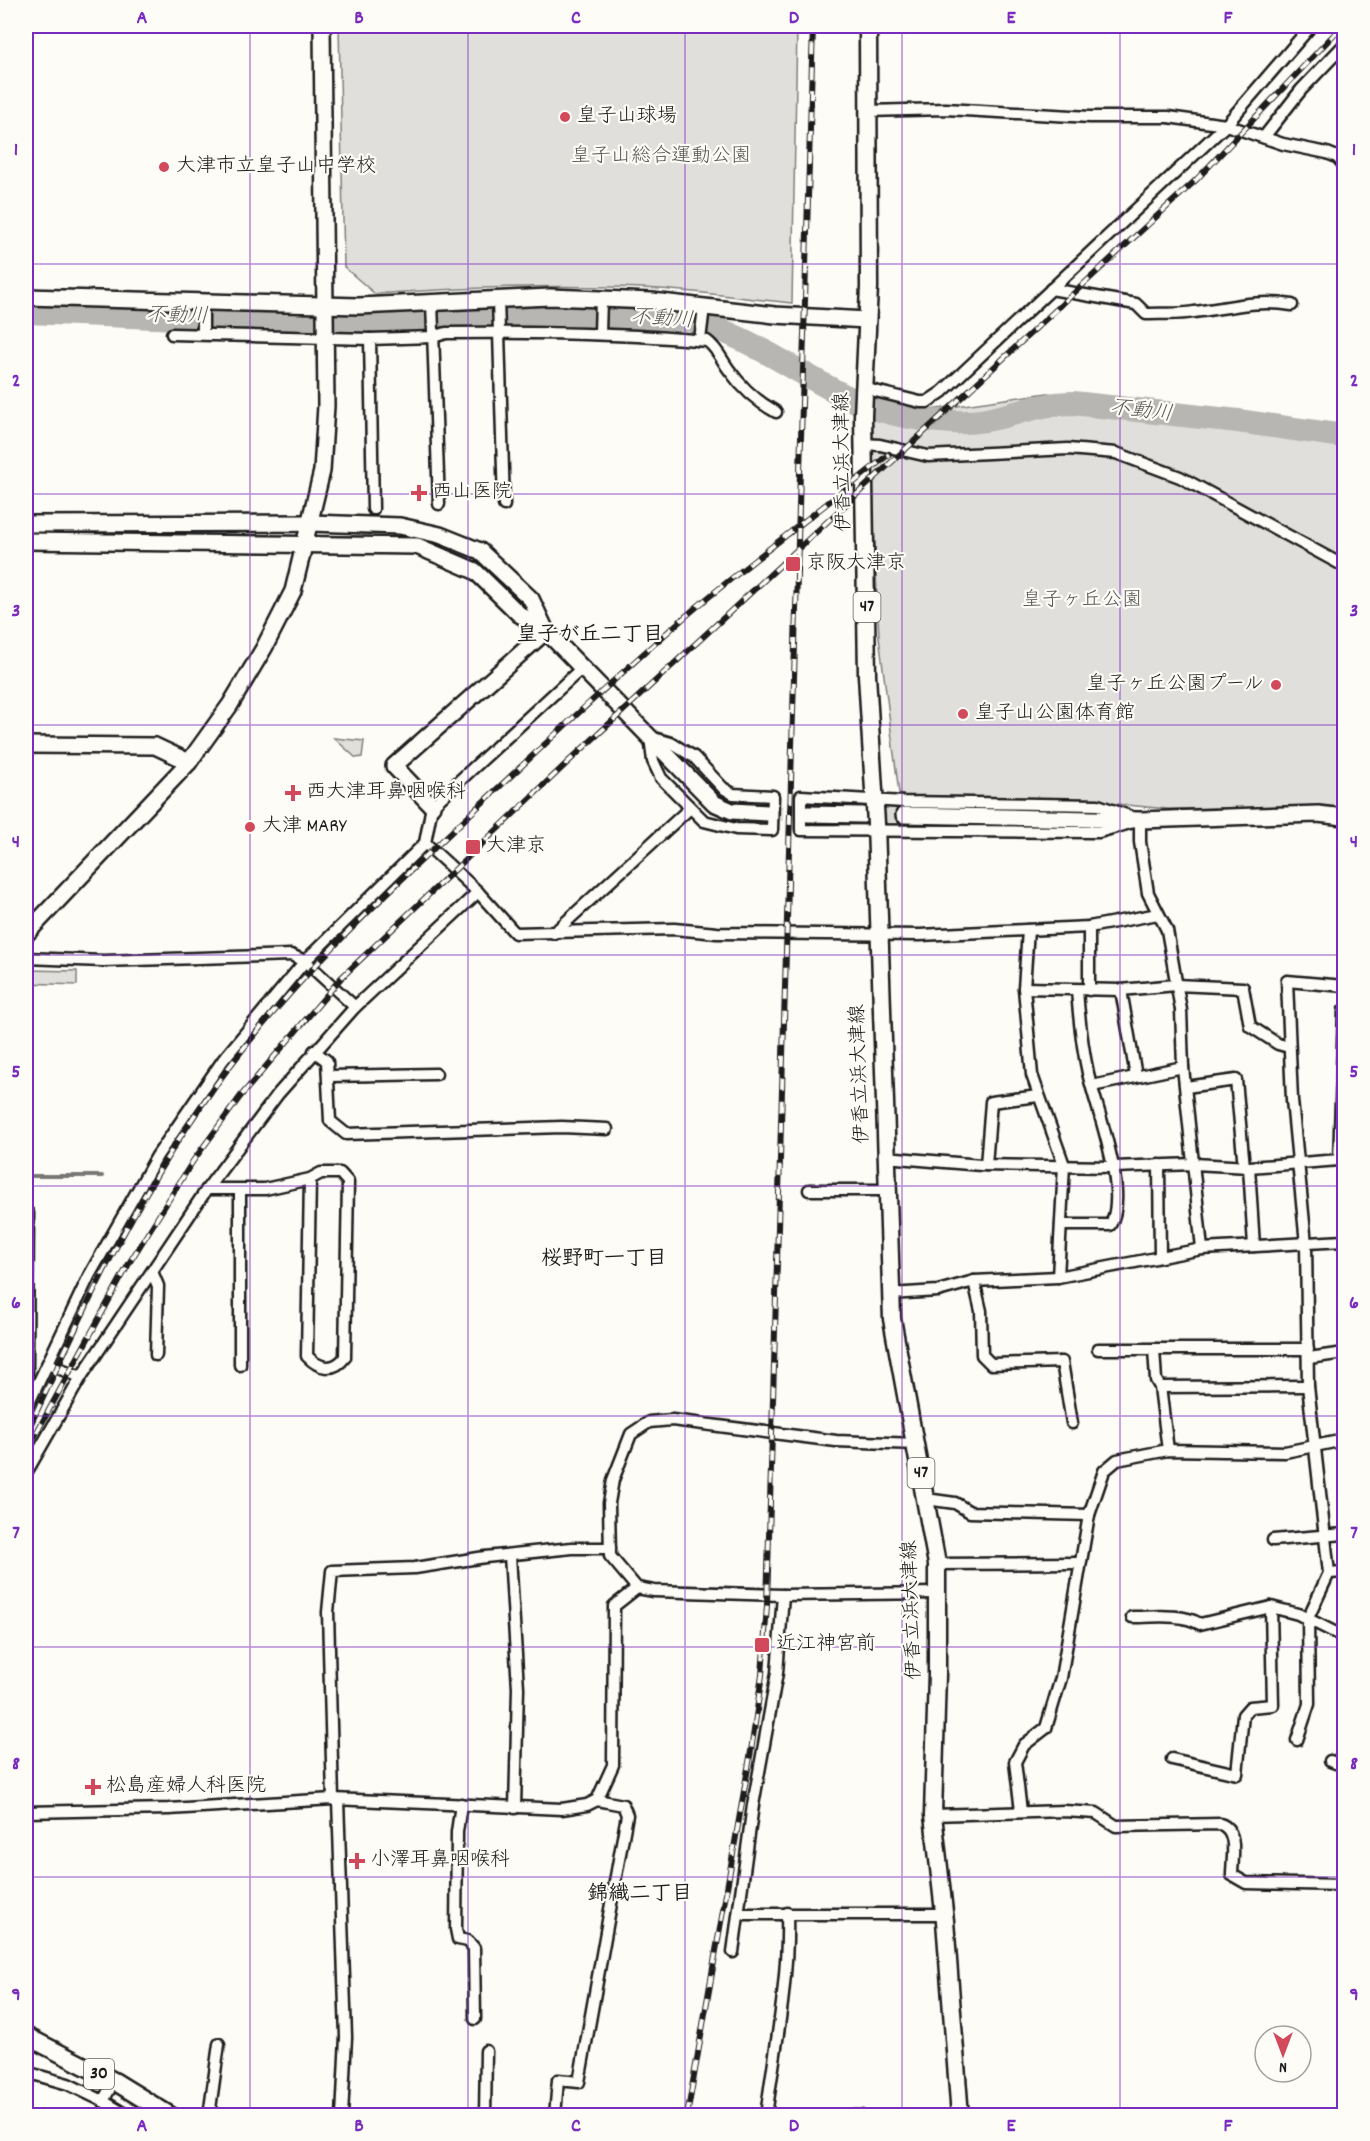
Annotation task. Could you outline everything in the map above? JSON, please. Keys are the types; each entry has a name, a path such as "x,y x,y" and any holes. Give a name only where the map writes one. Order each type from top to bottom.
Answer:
{"main road":[{"name":"伊香立浜大津線","path":"868,26 869,277 862,416 867,675 873,815 880,878 878,934 890,1294 892,1319 937,1564 933,1815 944,1914 960,2115"},
{"name":"30","path":"26,2036 114,2081 171,2115"}],"street":[{"path":"26,934 189,762 230,705 264,648 293,591 322,471 326,310 322,26"},
{"path":"863,389 927,402 942,392 1226,124 1311,26"},
{"path":"1264,137 1301,90 1344,45"},
{"path":"867,111 946,109 1090,117 1168,117 1226,124 1283,144 1327,153 1337,157 1344,165"},
{"path":"1052,290 1136,304 1146,314 1193,313 1232,304 1271,301 1293,305"},
{"path":"26,297 203,302 326,310 498,298 652,300 787,316 867,320"},
{"path":"498,298 504,505"},
{"path":"600,332 601,300"},
{"path":"203,302 203,334"},
{"path":"432,303 439,504"},
{"path":"700,340 704,307"},
{"path":"172,334 370,339 433,336 446,333 600,332 700,340 714,346 729,370 748,392 776,412"},
{"path":"370,339 373,509"},
{"path":"863,444 880,444 928,456 1068,449 1116,453 1180,477 1344,566"},
{"path":"26,524 310,522 400,526 440,535 480,551 531,599 546,631"},
{"path":"26,541 417,546 475,570 519,614 546,631 714,803 732,811 768,813"},
{"path":"432,806 394,766 546,631"},
{"path":"26,1409 89,1276 164,1146 223,1060 305,961 425,843 432,806 582,668"},
{"path":"650,737 671,742 694,757 723,788 733,794 773,796 772,830 722,827 704,821 661,777 653,761 650,737"},
{"path":"26,745 155,746 189,762"},
{"path":"873,815 801,796 801,830 873,815 904,802 1098,805 1140,820"},
{"path":"554,933 689,808"},
{"path":"808,814 873,815 1099,832 1140,820"},
{"path":"904,815 1140,820 1318,814 1344,817"},
{"path":"1140,820 1140,842 1148,893 1167,930 1181,1010 1183,1067 1202,1249"},
{"path":"425,843 478,892 515,933 674,929 717,933 878,934 1028,930 1089,927 1158,914"},
{"path":"26,1473 81,1377 153,1274 207,1189 278,1094 314,1051 356,1007 478,892"},
{"path":"1089,927 1089,990"},
{"path":"1028,930 1024,988 1032,1075 1064,1166 1058,1277"},
{"path":"26,958 103,961 291,955 305,961 356,1007"},
{"path":"1297,1740 1310,1704 1308,1618 1329,1572 1327,1535 1308,1386 1306,1244 1289,1047 1287,981 1344,986"},
{"path":"1024,988 1121,990 1176,985 1243,988 1250,1026 1278,1044 1289,1047"},
{"path":"1061,1225 1110,1225 1115,1218 1114,1167 1082,1039 1077,990"},
{"path":"1121,990 1136,1076"},
{"path":"885,1157 986,1165 1114,1167 1194,1164 1246,1167 1339,1160 1344,1010"},
{"path":"314,1051 327,1061 330,1076 330,1121 346,1134 562,1127 607,1129"},
{"path":"1092,1086 1183,1067"},
{"path":"330,1076 436,1074"},
{"path":"1186,1088 1236,1080 1254,1246"},
{"path":"986,1165 991,1102 1038,1096"},
{"path":"1159,1165 1160,1257"},
{"path":"207,1189 240,1190 286,1186 321,1173 340,1173 348,1182 345,1357 340,1365 330,1368 315,1365 307,1356 310,1179"},
{"path":"240,1190 240,1365"},
{"path":"809,1190 886,1190"},
{"path":"26,1213 28,1213 28,1296 26,1372 41,1378"},
{"path":"890,1294 938,1291 974,1281 1058,1277 1202,1249 1344,1241"},
{"path":"153,1274 158,1286 156,1355"},
{"path":"974,1281 981,1311 982,1355 990,1364 1062,1362 1072,1423"},
{"path":"1098,1349 1344,1353"},
{"path":"1154,1349 1156,1380 1160,1387 1168,1450"},
{"path":"48,1364 81,1377"},
{"path":"1160,1387 1308,1386"},
{"path":"637,1588 610,1556 609,1503 613,1480 631,1434 649,1422 672,1420 837,1441 916,1444"},
{"path":"1021,1811 1015,1762 1024,1745 1046,1728 1060,1678 1089,1515 1104,1471 1117,1460 1168,1450 1285,1452 1344,1440"},
{"path":"926,1499 956,1503 970,1512 1089,1515"},
{"path":"1273,1540 1344,1534"},
{"path":"342,2115 346,2037 328,1612 332,1571 415,1568 510,1555 610,1548"},
{"path":"510,1555 518,1688 515,1808"},
{"path":"937,1564 1079,1563"},
{"path":"1329,1572 1344,1572"},
{"path":"597,1800 609,1778 614,1757 614,1606 637,1588 706,1594 938,1593"},
{"path":"733,1952 753,1805 777,1673 783,1595"},
{"path":"1172,1759 1237,1774 1243,1715 1250,1707 1273,1705 1271,1607"},
{"path":"1132,1617 1169,1617 1195,1620 1200,1624 1271,1607 1308,1618 1344,1637"},
{"path":"1330,1761 1344,1766"},
{"path":"26,1812 335,1800 515,1808 574,1808 597,1800 623,1805 627,1815 579,2082 558,2080 555,2115"},
{"path":"461,1804 457,1832 456,1929 458,1939 468,1941 474,1948 475,2019"},
{"path":"933,1815 1021,1811 1096,1813 1116,1826 1220,1824 1229,1828 1232,1835 1232,1875 1246,1883 1344,1884"},
{"path":"766,2115 780,2037 783,1984 789,1957 787,1913"},
{"path":"739,1914 944,1914"},
{"path":"209,2115 219,2044"},
{"path":"486,2051 486,2115"},
{"path":"26,2086 28,2072 68,2084 128,2115"},
{"path":"103,2101 114,2081"},
{"path":"842,2115 861,2115"}],"green space":[{"name":"皇子山総合運動公園","path":"339,26 797,26 792,303 676,290 624,287 482,288 375,294 344,267"},
{"name":"皇子ヶ丘公園","path":"1047,393 1344,432 1344,811 1292,807 1168,809 1116,804 905,797 899,793 879,637 868,398 922,411"},
{"path":"334,738 364,741 362,757 356,758"},
{"path":"27,970 77,971 77,985 27,983"}],"waterway":[{"name":"不動川","path":"26,312 360,325 512,315 688,319 748,343 856,401 911,417 969,422 1042,406 1073,403 1238,421 1344,436"},
{"path":"26,1176 102,1176"}],"tunnel":[{"path":"768,813 808,814"},
{"path":"863,815 904,815"}],"railway":[{"path":"687,2116 751,1751 762,1675 767,1605 813,26"},
{"path":"26,1452 131,1260 193,1161 240,1097 341,978 568,762 1197,179 1342,26"},
{"path":"26,1434 106,1266 150,1185 230,1066 293,990 394,886 630,665 711,595 889,454"}],"place":[{"name":"皇子山球場","path":"565,117"},
{"name":"大津市立皇子山中学校","path":"164,167"},
{"name":"西山医院","path":"419,493"},
{"name":"京阪大津京","path":"793,564"},
{"name":"皇子ヶ丘公園プール","path":"1276,685"},
{"name":"皇子山公園体育館","path":"963,714"},
{"name":"西大津耳鼻咽喉科","path":"293,793"},
{"name":"大津 MARY","path":"250,827"},
{"name":"大津京","path":"473,847"},
{"name":"近江神宮前","path":"762,1645"},
{"name":"松島産婦人科医院","path":"93,1787"},
{"name":"小澤耳鼻咽喉科","path":"357,1861"}],"district":[{"name":"皇子が丘二丁目","path":"590,636"},
{"name":"桜野町一丁目","path":"604,1260"},
{"name":"錦織二丁目","path":"640,1895"}]}
